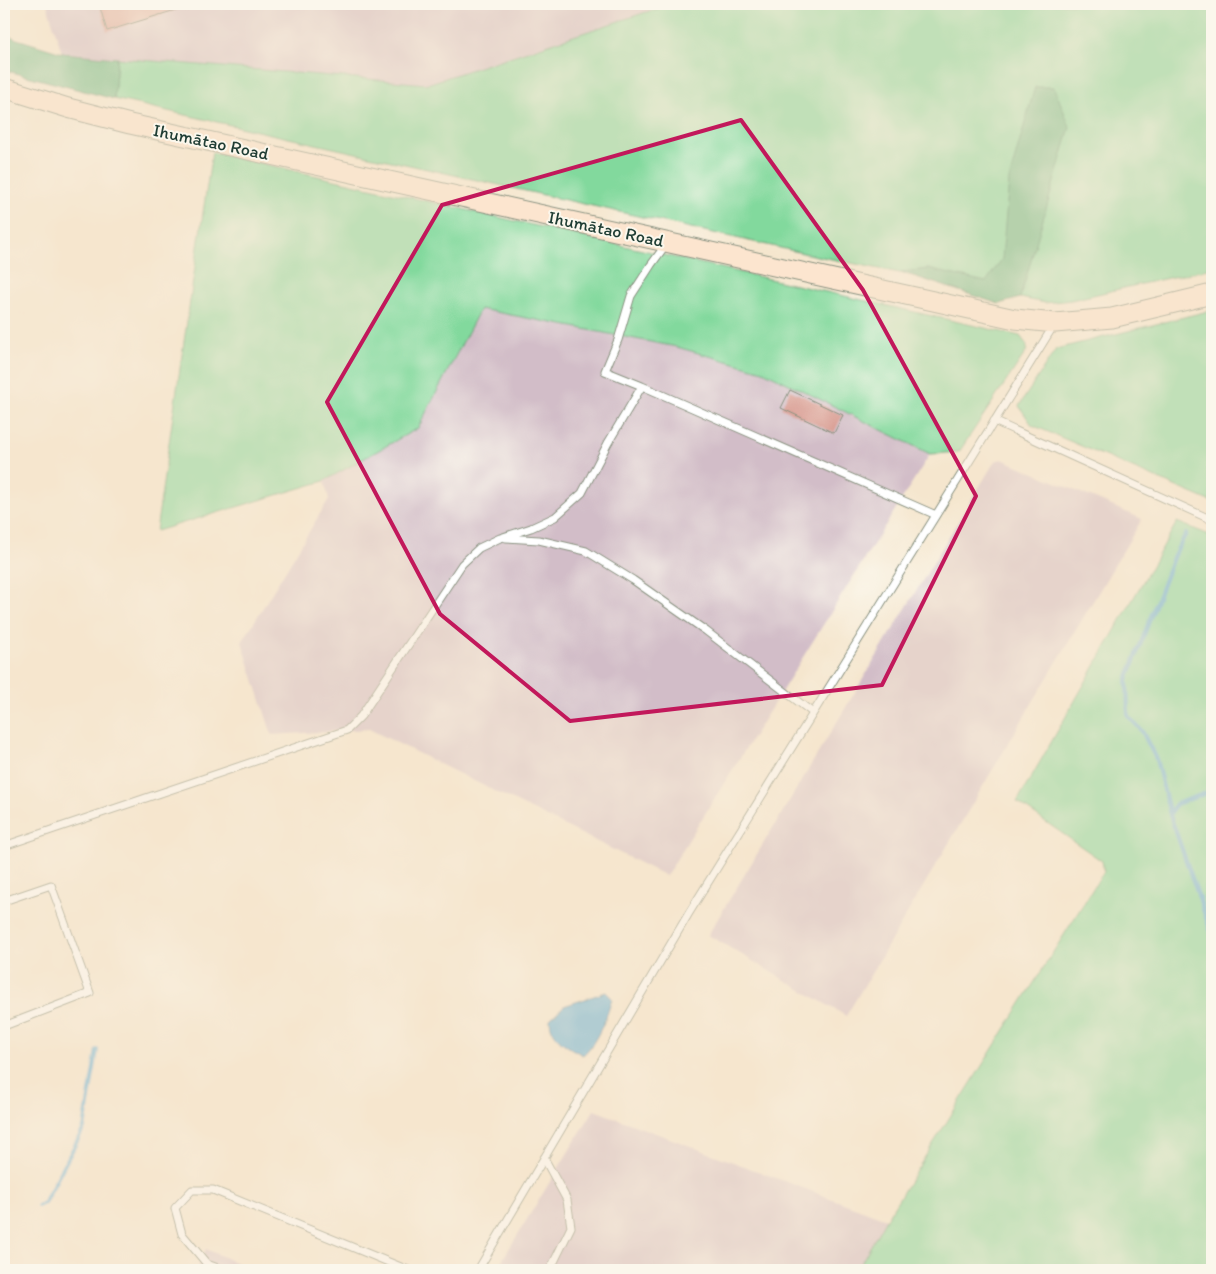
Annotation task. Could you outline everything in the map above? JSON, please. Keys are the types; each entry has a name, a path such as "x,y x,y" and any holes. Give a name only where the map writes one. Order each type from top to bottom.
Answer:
{"street":[{"name":"Ihumātao Road","path":"4,88 68,108 130,124 1016,319 1055,323 1112,318 1212,294"}],"lane":[{"path":"667,242 631,296 618,340 605,371 936,515"},
{"path":"478,1270 688,913 1055,323"},
{"path":"4,846 347,730 361,716 462,564 479,548 555,517 582,493 608,443 642,386"},
{"path":"994,421 1212,520"},
{"path":"500,538 539,540 586,551 634,580 706,631 813,713"},
{"path":"4,902 51,884 90,993 4,1026"},
{"path":"544,1158 567,1200 571,1227 550,1270"},
{"path":"220,1270 207,1264 182,1234 175,1208 192,1190 213,1190 408,1270"}],"highlighted area":[{"path":"741,120 863,290 976,496 882,685 570,721 440,614 327,402 442,205"}],"shaded area":[{"path":"47,4 671,4 427,84 369,81 62,53"},
{"path":"480,309 677,347 763,371 930,454 666,876 369,729 272,735 242,642 329,499 324,481 418,428"},
{"path":"1002,459 1142,519 846,1016 708,935 995,461"},
{"path":"594,1110 886,1219 857,1270 496,1270"},
{"path":"206,1249 252,1270 197,1270"}],"green space":[{"path":"671,4 1212,4 1212,268 1071,300 1045,303 812,255 114,99 117,58 427,84"},
{"path":"4,35 62,53 117,58 114,99 4,70"},
{"path":"1035,87 1054,87 1070,127 1020,298 999,304 901,272 928,269 986,282 1002,259 1009,180"},
{"path":"212,152 1020,336 1027,345 1026,352 959,452 930,454 763,371 677,347 480,309 418,428 324,481 156,531"},
{"path":"1212,310 1212,502 1032,425 1019,406 1056,349"},
{"path":"1177,522 1212,536 1212,826 1207,828 1212,842 1212,1270 857,1270 886,1219 1104,871 1102,861 1017,802"}],"water":[{"path":"606,992 612,998 608,1013 597,1037 583,1055 556,1037 550,1019 564,1006"}],"building":[{"path":"99,4 195,4 107,31"},
{"path":"790,390 843,415 834,433 781,408"}],"waterway":[{"path":"1170,815 1156,759 1142,731 1128,716 1127,680 1174,555 1186,534"},
{"path":"1212,791 1176,804 1170,815 1212,935"},
{"path":"38,1206 44,1203 84,1128 97,1050"}]}
